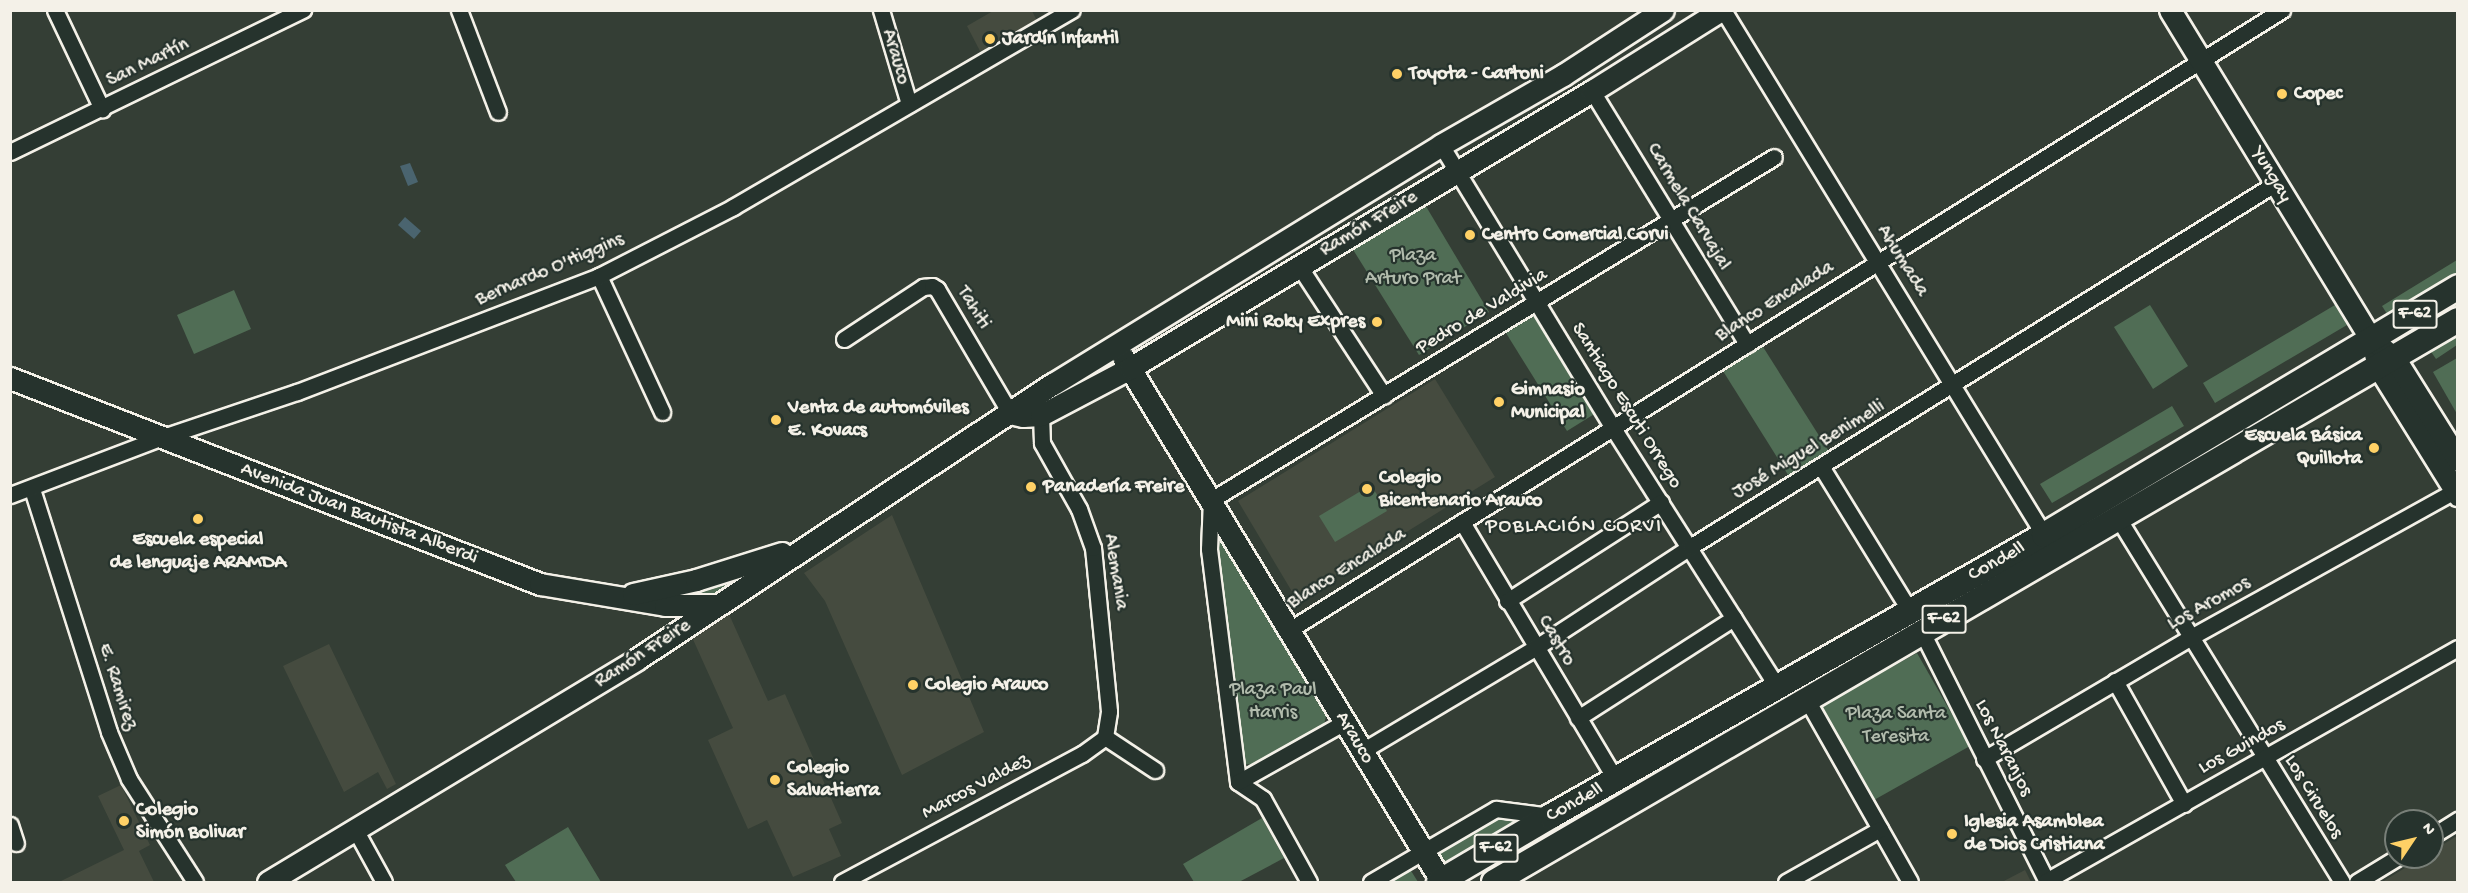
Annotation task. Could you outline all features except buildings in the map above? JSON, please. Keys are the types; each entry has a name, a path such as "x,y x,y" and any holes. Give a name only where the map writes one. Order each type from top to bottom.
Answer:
{"main road":[{"name":"Ramón Freire","path":"268,882 356,831 673,635 1053,384 1441,145 1563,75 1663,10"},
{"name":"Ramón Freire","path":"1041,415 1130,368 1592,91 1722,10"},
{"name":"Yungay","path":"2170,10 2371,339 2457,460"},
{"name":"Condell","path":"1441,882 1551,816 2044,535 2457,287"},
{"name":"Condell","path":"1494,882 2387,364 2457,320"},
{"name":"Arauco","path":"1117,346 1441,882"},
{"name":"Yungay","path":"2387,364 2457,492"},
{"name":"Avenida Juan Bautista Alberdi","path":"10,378 540,584 665,605 718,605"},
{"path":"1010,412 1023,416 1041,415 1043,402 1053,384"},
{"path":"613,597 677,585 750,564 821,536"},
{"path":"665,605 673,635"}],"street":[{"path":"55,10 102,109"},
{"name":"San Martín","path":"10,152 303,10"},
{"path":"459,10 498,112"},
{"name":"Arauco","path":"881,10 909,104"},
{"name":"Bernardo O'Higgins","path":"10,495 32,489 163,437 297,392 599,276 733,207 1072,10"},
{"name":"Ahumada","path":"1722,10 2044,535"},
{"name":"Blanco Encalada","path":"1289,630 2282,10"},
{"name":"Carmela Carvajal","path":"1592,91 1747,344"},
{"name":"Santiago Escuti Orrego","path":"1441,145 1613,428 1778,688"},
{"name":"Pedro de Valdivia","path":"1211,500 1538,303 1670,219 1774,157"},
{"name":"José Miguel Benimelli","path":"1362,751 1535,648 1690,547 1822,468 2276,183"},
{"path":"1299,266 1384,396"},
{"path":"599,276 662,412"},
{"name":"Tahiti","path":"844,339 923,287 932,286 937,289 1010,412"},
{"name":"Alemania","path":"1041,415 1042,443 1075,501 1093,548 1110,711 1105,736"},
{"path":"1822,468 1910,611"},
{"name":"E. Ramirez","path":"32,489 109,732 129,779 195,882"},
{"name":"Los Aromos","path":"1984,759 2192,637 2457,492"},
{"path":"1211,500 1209,549 1238,782 1263,799 1309,882"},
{"path":"1507,601 1661,502"},
{"name":"Los Ciruelos","path":"2118,518 2264,759 2342,882"},
{"name":"Castro","path":"1462,522 1535,648 1616,780"},
{"path":"1578,718 1734,618"},
{"name":"Los Naranjos","path":"1922,632 2047,882"},
{"name":"Los Guindos","path":"2047,882 2457,648"},
{"path":"2115,681 2184,804"},
{"path":"1806,699 1910,882"},
{"path":"1238,782 1345,722"},
{"path":"1105,736 1155,770"},
{"name":"Marcos Valdez","path":"842,882 1082,754 1105,736"},
{"path":"1371,882 1496,809 1551,816"},
{"path":"2444,828 2457,820"},
{"path":"10,825 16,843"},
{"path":"1786,882 1880,829"},
{"path":"356,831 384,882"},
{"path":"2357,882 2384,866"}],"shaded area":[{"name":"Jardín Infantil","path":"993,11 1032,11 1037,21 981,53 967,26"},
{"name":"Colegio Bicentenario Arauco","path":"1435,379 1495,477 1297,600 1238,501"},
{"name":"Colegio Arauco","path":"892,515 984,732 902,775 825,601 804,573"},
{"name":"Colegio Salvatierra","path":"728,612 768,701 785,694 842,823 829,829 841,856 793,877 767,820 748,829 708,740 733,728 691,635"},
{"path":"329,644 396,784 387,789 378,772 344,792 283,666"},
{"name":"Colegio Simón Bolivar","path":"121,785 150,845 139,851 154,882 59,882 124,850 98,796"},
{"path":"2457,836 2457,882 2382,882 2403,869 2444,869 2444,844"},
{"path":"2025,870 2031,882 2002,882"}],"green space":[{"name":"Plaza Arturo Prat","path":"1424,203 1489,312 1419,355 1352,248"},
{"path":"2457,260 2457,279 2391,320 2382,306"},
{"path":"234,290 251,329 194,354 177,315"},
{"path":"2457,297 2457,311 2395,348 2390,339"},
{"path":"2150,305 2188,366 2153,389 2114,327"},
{"path":"2335,305 2347,325 2215,403 2203,383"},
{"path":"1535,315 1596,413 1567,431 1506,333"},
{"path":"2457,324 2457,345 2436,359 2425,343"},
{"path":"1758,339 1830,453 1790,478 1718,363"},
{"path":"2457,358 2457,414 2433,372"},
{"path":"2172,406 2184,426 2052,503 2040,484"},
{"path":"1371,485 1387,511 1335,542 1319,516"},
{"name":"Plaza Paul Harris","path":"1219,536 1224,537 1323,700 1327,713 1324,724 1255,765 1245,764 1237,758 1213,539"},
{"path":"757,573 712,600 661,595"},
{"name":"Plaza Santa Teresita","path":"1917,653 1970,746 1874,800 1822,706"},
{"path":"1495,815 1530,818 1445,868 1435,850"},
{"path":"1262,818 1284,858 1239,882 1194,882 1183,864"},
{"path":"568,827 601,882 516,882 505,865"},
{"path":"1408,866 1418,882 1380,882"}],"water":[{"path":"410,163 418,182 408,186 400,166"},
{"path":"405,217 421,231 414,239 398,225"}],"place":[{"name":"Jardín Infantil","path":"990,39"},
{"name":"Toyota - Cartoni","path":"1397,74"},
{"name":"Copec","path":"2282,94"},
{"name":"Centro Comercial Corvi","path":"1470,235"},
{"name":"Mini Roky Expres","path":"1377,322"},
{"name":"Gimnasio Municipal","path":"1499,402"},
{"name":"Venta de automóviles E. Kovacs","path":"776,420"},
{"name":"Escuela Básica Quillota","path":"2374,448"},
{"name":"Panadería Freire","path":"1031,487"},
{"name":"Colegio Bicentenario Arauco","path":"1367,489"},
{"name":"Escuela especial de lenguaje ARAMDA","path":"198,519"},
{"name":"Colegio Arauco","path":"913,685"},
{"name":"Colegio Salvatierra","path":"775,780"},
{"name":"Colegio Simón Bolivar","path":"124,821"},
{"name":"Iglesia Asamblea de Dios Cristiana","path":"1952,834"}],"district":[{"name":"POBLACIÓN CORVI","path":"1574,528"}]}
